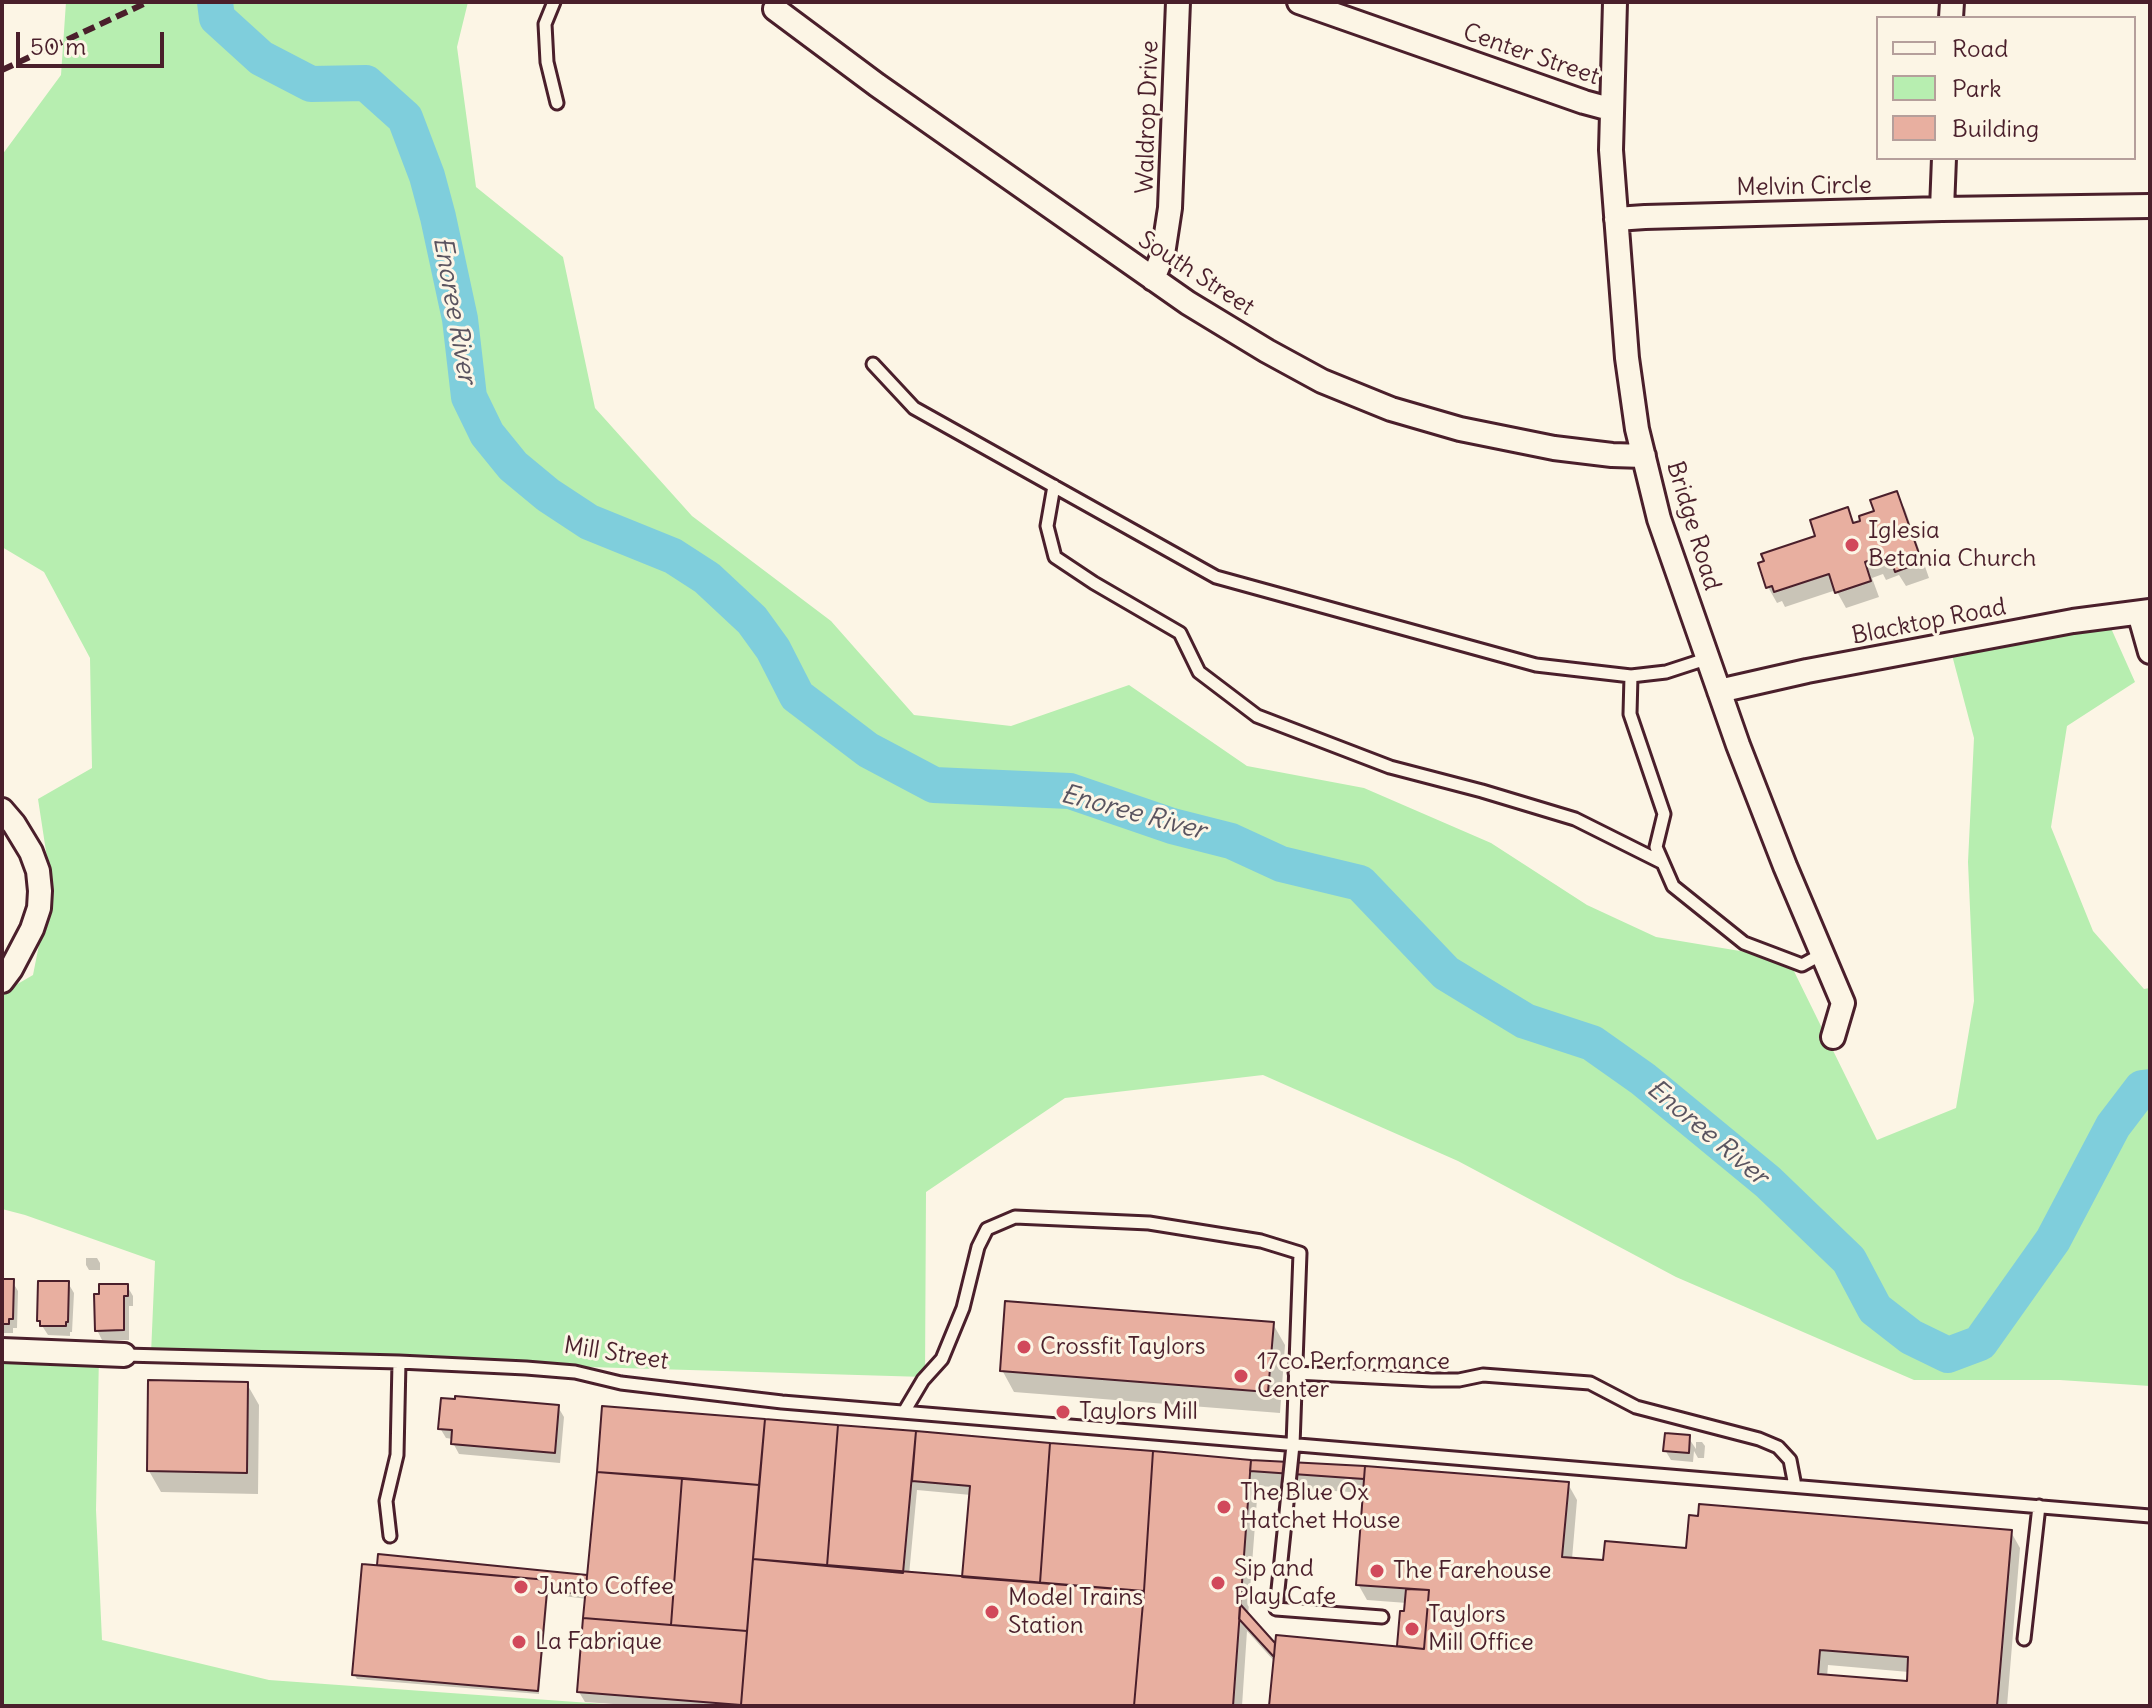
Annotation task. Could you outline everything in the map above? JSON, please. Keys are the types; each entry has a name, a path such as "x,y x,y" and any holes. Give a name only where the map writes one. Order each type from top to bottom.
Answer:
{"street":[{"name":"Waldrop Drive","path":"1153,279 1163,254 1170,208 1178,2"},
{"name":"Center Street","path":"1299,2 1610,109"},
{"name":"Bridge Road","path":"1615,2 1611,150 1627,358 1637,429 1659,519 1719,691 1785,866 1843,1003 1833,1037"},
{"name":"South Street","path":"770,5 877,85 1188,303 1332,385 1391,409 1505,439 1598,453 1644,456"},
{"path":"1942,209 1944,160"},
{"name":"Melvin Circle","path":"1616,219 2150,206"},
{"path":"2144,612 2150,652"},
{"name":"Blacktop Road","path":"1719,691 1807,671 2073,621 2144,612"},
{"path":"2,810 31,852 38,871 40,891 39,908 32,929 2,981"},
{"name":"Mill Street","path":"2,1350 124,1355"}],"lane":[{"path":"554,2 545,24 547,62 557,103"},
{"path":"873,364 914,408 1216,577 1536,665 1631,676 1666,672 1709,658"},
{"path":"1054,486 1047,526 1055,557 1180,633 1199,672 1257,716 1390,767 1575,819 1663,863"},
{"path":"1631,676 1630,714 1664,814 1656,847 1673,886 1744,943 1802,965 1822,954"},
{"path":"904,1412 923,1380 942,1359 963,1308 978,1247 987,1229 1015,1217 1149,1223 1261,1241 1300,1253 1293,1445 1276,1609 1382,1617"},
{"name":"Mill Street","path":"124,1355 485,1365 575,1372 621,1383 782,1402 2150,1516"},
{"path":"390,1536 386,1501 397,1455 399,1362"},
{"path":"1295,1373 1432,1380 1459,1380 1483,1375 1590,1383 1636,1407 1759,1439 1778,1447 1790,1460 1795,1486"},
{"path":"2024,1639 2039,1506"}],"green space":[{"path":"66,2 468,2 457,47 476,187 563,257 595,408 692,516 831,621 914,715 1011,726 1129,685 1247,766 1364,788 1491,843 1587,905 1656,937 1788,959 1877,1140 1956,1108 1974,1001 1968,862 1974,738 1952,655 2106,617 2135,682 2067,726 2051,827 2093,931 2144,989 2150,988 2150,1386 2060,1380 1914,1380 1676,1277 1458,1161 1263,1075 1065,1098 926,1192 925,1377 151,1354 155,1261 2,1209 2,993 33,975 51,884 38,799 92,768 90,658 44,572 2,547 2,155 61,75"},
{"path":"99,1354 96,1510 102,1640 269,1680 632,1706 2,1706 2,1355"}],"building":[{"name":"Iglesia Betania Church","path":"1897,491 1922,562 1895,572 1891,559 1875,565 1873,559 1865,562 1871,581 1835,593 1829,574 1774,592 1772,586 1766,588 1758,563 1764,561 1761,554 1815,536 1810,520 1848,507 1853,523 1860,521 1859,516 1874,511 1870,500"},
{"path":"2,1279 14,1279 13,1319 9,1319 9,1324 2,1324"},
{"path":"38,1281 69,1281 66,1326 40,1326 40,1321 37,1321"},
{"path":"99,1284 128,1284 128,1296 124,1296 124,1330 95,1331 94,1294 99,1294"},
{"path":"1005,1301 1274,1322 1268,1392 1000,1371"},
{"path":"148,1380 248,1382 247,1473 147,1471"},
{"path":"455,1396 559,1405 555,1453 451,1444 452,1430 438,1429 441,1398 455,1399"},
{"path":"602,1406 765,1419 759,1485 597,1472"},
{"path":"765,1419 838,1425 827,1566 753,1559"},
{"path":"838,1425 916,1431 903,1573 827,1566"},
{"path":"916,1431 1050,1443 1040,1583 962,1577 970,1486 912,1481"},
{"path":"1665,1433 1690,1435 1689,1453 1663,1451"},
{"path":"1050,1443 1153,1451 1144,1591 1040,1583"},
{"path":"1153,1451 1251,1460 1233,1706 1134,1706"},
{"path":"1251,1460 1365,1466 1364,1479 1250,1471"},
{"path":"1365,1466 1569,1482 1562,1557 1603,1560 1605,1541 1686,1548 1689,1515 1698,1516 1699,1504 2012,1530 1997,1706 1269,1706 1276,1635 1424,1649 1429,1590 1356,1585","holes":["1820,1650 1908,1657 1907,1681 1818,1674"]},
{"path":"597,1472 682,1478 671,1625 583,1618"},
{"path":"682,1478 759,1485 747,1631 671,1625"},
{"path":"378,1554 587,1575 586,1595 547,1590 548,1580 377,1565"},
{"path":"753,1559 1144,1591 1134,1706 741,1705"},
{"path":"362,1564 548,1580 538,1691 352,1675"},
{"name":"Taylors Mill Office","path":"1406,1589 1429,1590 1424,1649 1397,1646 1400,1611 1404,1611"},
{"path":"1240,1604 1275,1643 1274,1657 1239,1619"},
{"path":"583,1618 747,1631 741,1705 577,1692"}],"waterway":[{"name":"Enoree River","path":"215,2 217,18 261,58 311,84 366,83 405,118 427,176 438,217 460,319 469,397 487,434 513,466 548,495 589,522 673,556 707,578 752,620 773,649 797,696 868,750 934,785 1070,791 1172,826 1231,841 1281,864 1360,883 1446,973 1525,1021 1592,1043 1643,1079 1768,1182 1849,1260 1875,1309 1911,1337 1948,1355 1980,1343 2053,1240 2113,1126 2142,1088 2150,1087"}],"railway":[{"path":"2,70 148,2"}],"place":[{"name":"Iglesia Betania Church","path":"1852,545"},
{"name":"Crossfit Taylors","path":"1024,1347"},
{"name":"17co Performance Center","path":"1241,1376"},
{"name":"Taylors Mill","path":"1063,1412"},
{"name":"The Blue Ox Hatchet House","path":"1224,1507"},
{"name":"The Farehouse","path":"1377,1571"},
{"name":"Sip and Play Cafe","path":"1218,1583"},
{"name":"Junto Coffee","path":"521,1587"},
{"name":"Model Trains Station","path":"992,1612"},
{"name":"Taylors Mill Office","path":"1412,1629"},
{"name":"La Fabrique","path":"519,1642"}]}
